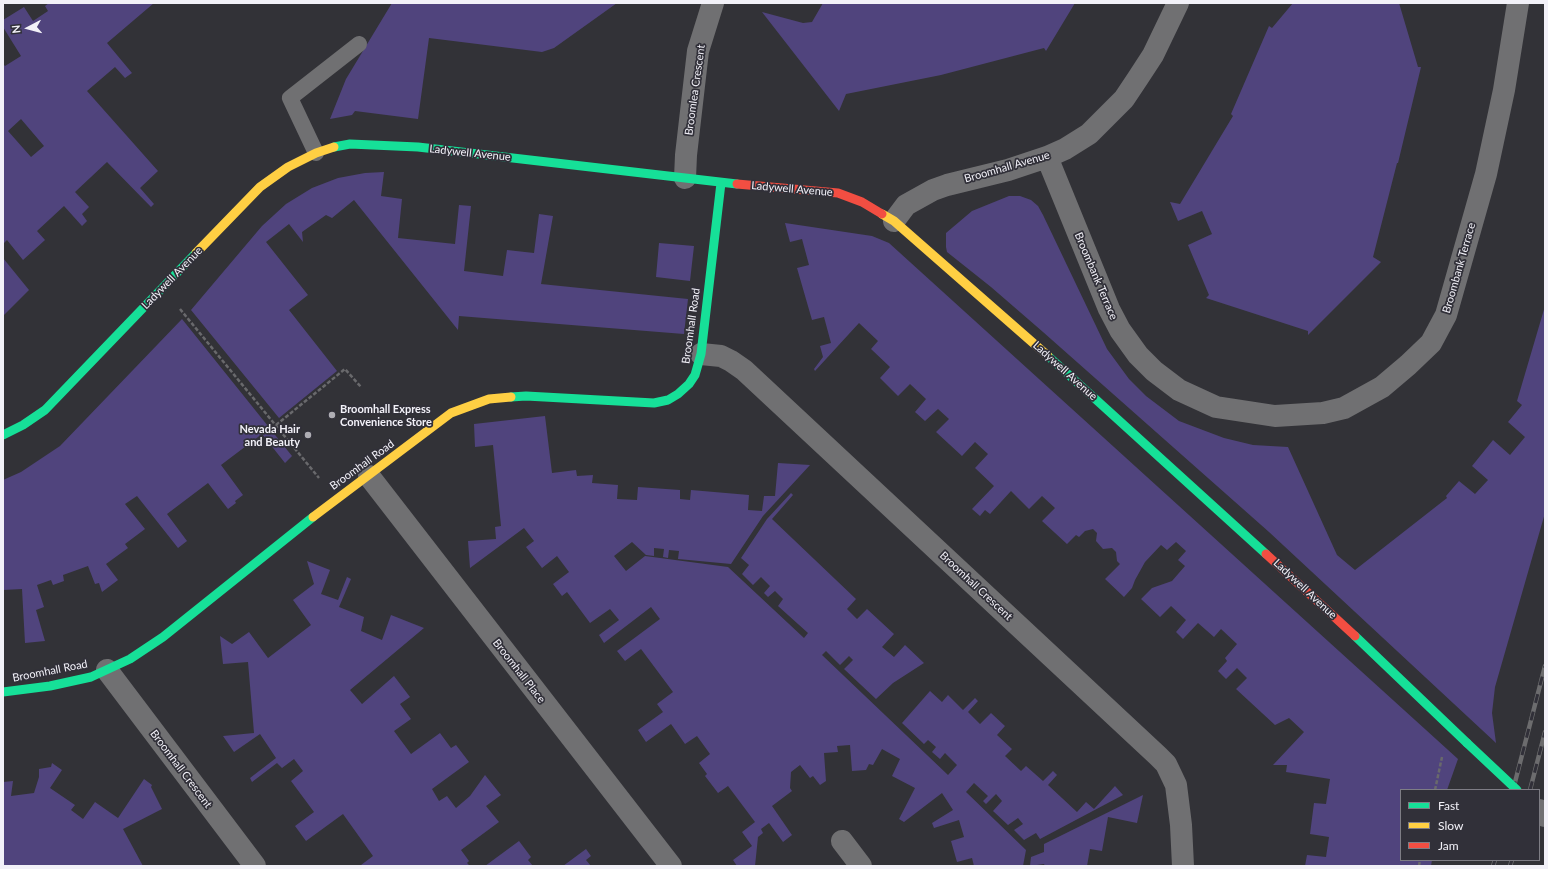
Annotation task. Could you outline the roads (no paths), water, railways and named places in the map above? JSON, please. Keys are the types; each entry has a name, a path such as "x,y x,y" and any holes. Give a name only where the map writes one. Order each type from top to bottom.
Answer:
{"street":[{"name":"Broomlea Crescent","path":"685,178 686,155 698,51 713,3"},
{"name":"Broomhall Avenue","path":"894,221 906,205 933,190 961,181 1008,170 1047,157 1071,146 1089,134 1124,99 1153,55 1178,3"},
{"name":"Broombank Terrace","path":"1047,157 1109,309 1120,330 1138,355 1154,371 1179,390 1216,408 1275,416 1323,413 1344,408 1382,387 1408,365 1431,343 1446,315 1486,174 1504,90 1518,3"},
{"name":"Ladywell Avenue","path":"3,435 23,425 45,410 119,335 163,287 260,187 288,167 316,153 331,148 350,144 380,144 721,182 838,193 862,202 894,221 1032,341 1187,480 1314,597 1516,789"},
{"name":"Broomhall Road","path":"3,692 73,681 107,670 130,659 163,637 336,499 452,413 470,405 489,399 526,396 654,404 668,400 678,394 689,384 695,375 701,354 721,182"},
{"name":"Broomhall Crescent","path":"701,354 720,356 731,361 744,370 1158,756 1168,769 1176,785 1181,825 1183,866"},
{"name":"Broomhall Place","path":"369,476 671,866"},
{"name":"Broomhall Crescent","path":"107,670 255,866"},
{"path":"842,842 854,864"}],"lane":[{"path":"316,153 290,98 359,44"}],"railway":[{"path":"1513,789 1545,666"},
{"path":"1530,789 1545,732"},
{"path":"1493,866 1495,861"},
{"path":"1510,866 1512,861"}],"place":[{"name":"Broomhall Express Convenience Store","path":"332,415"},
{"name":"Nevada Hair and Beauty","path":"308,435"}]}
